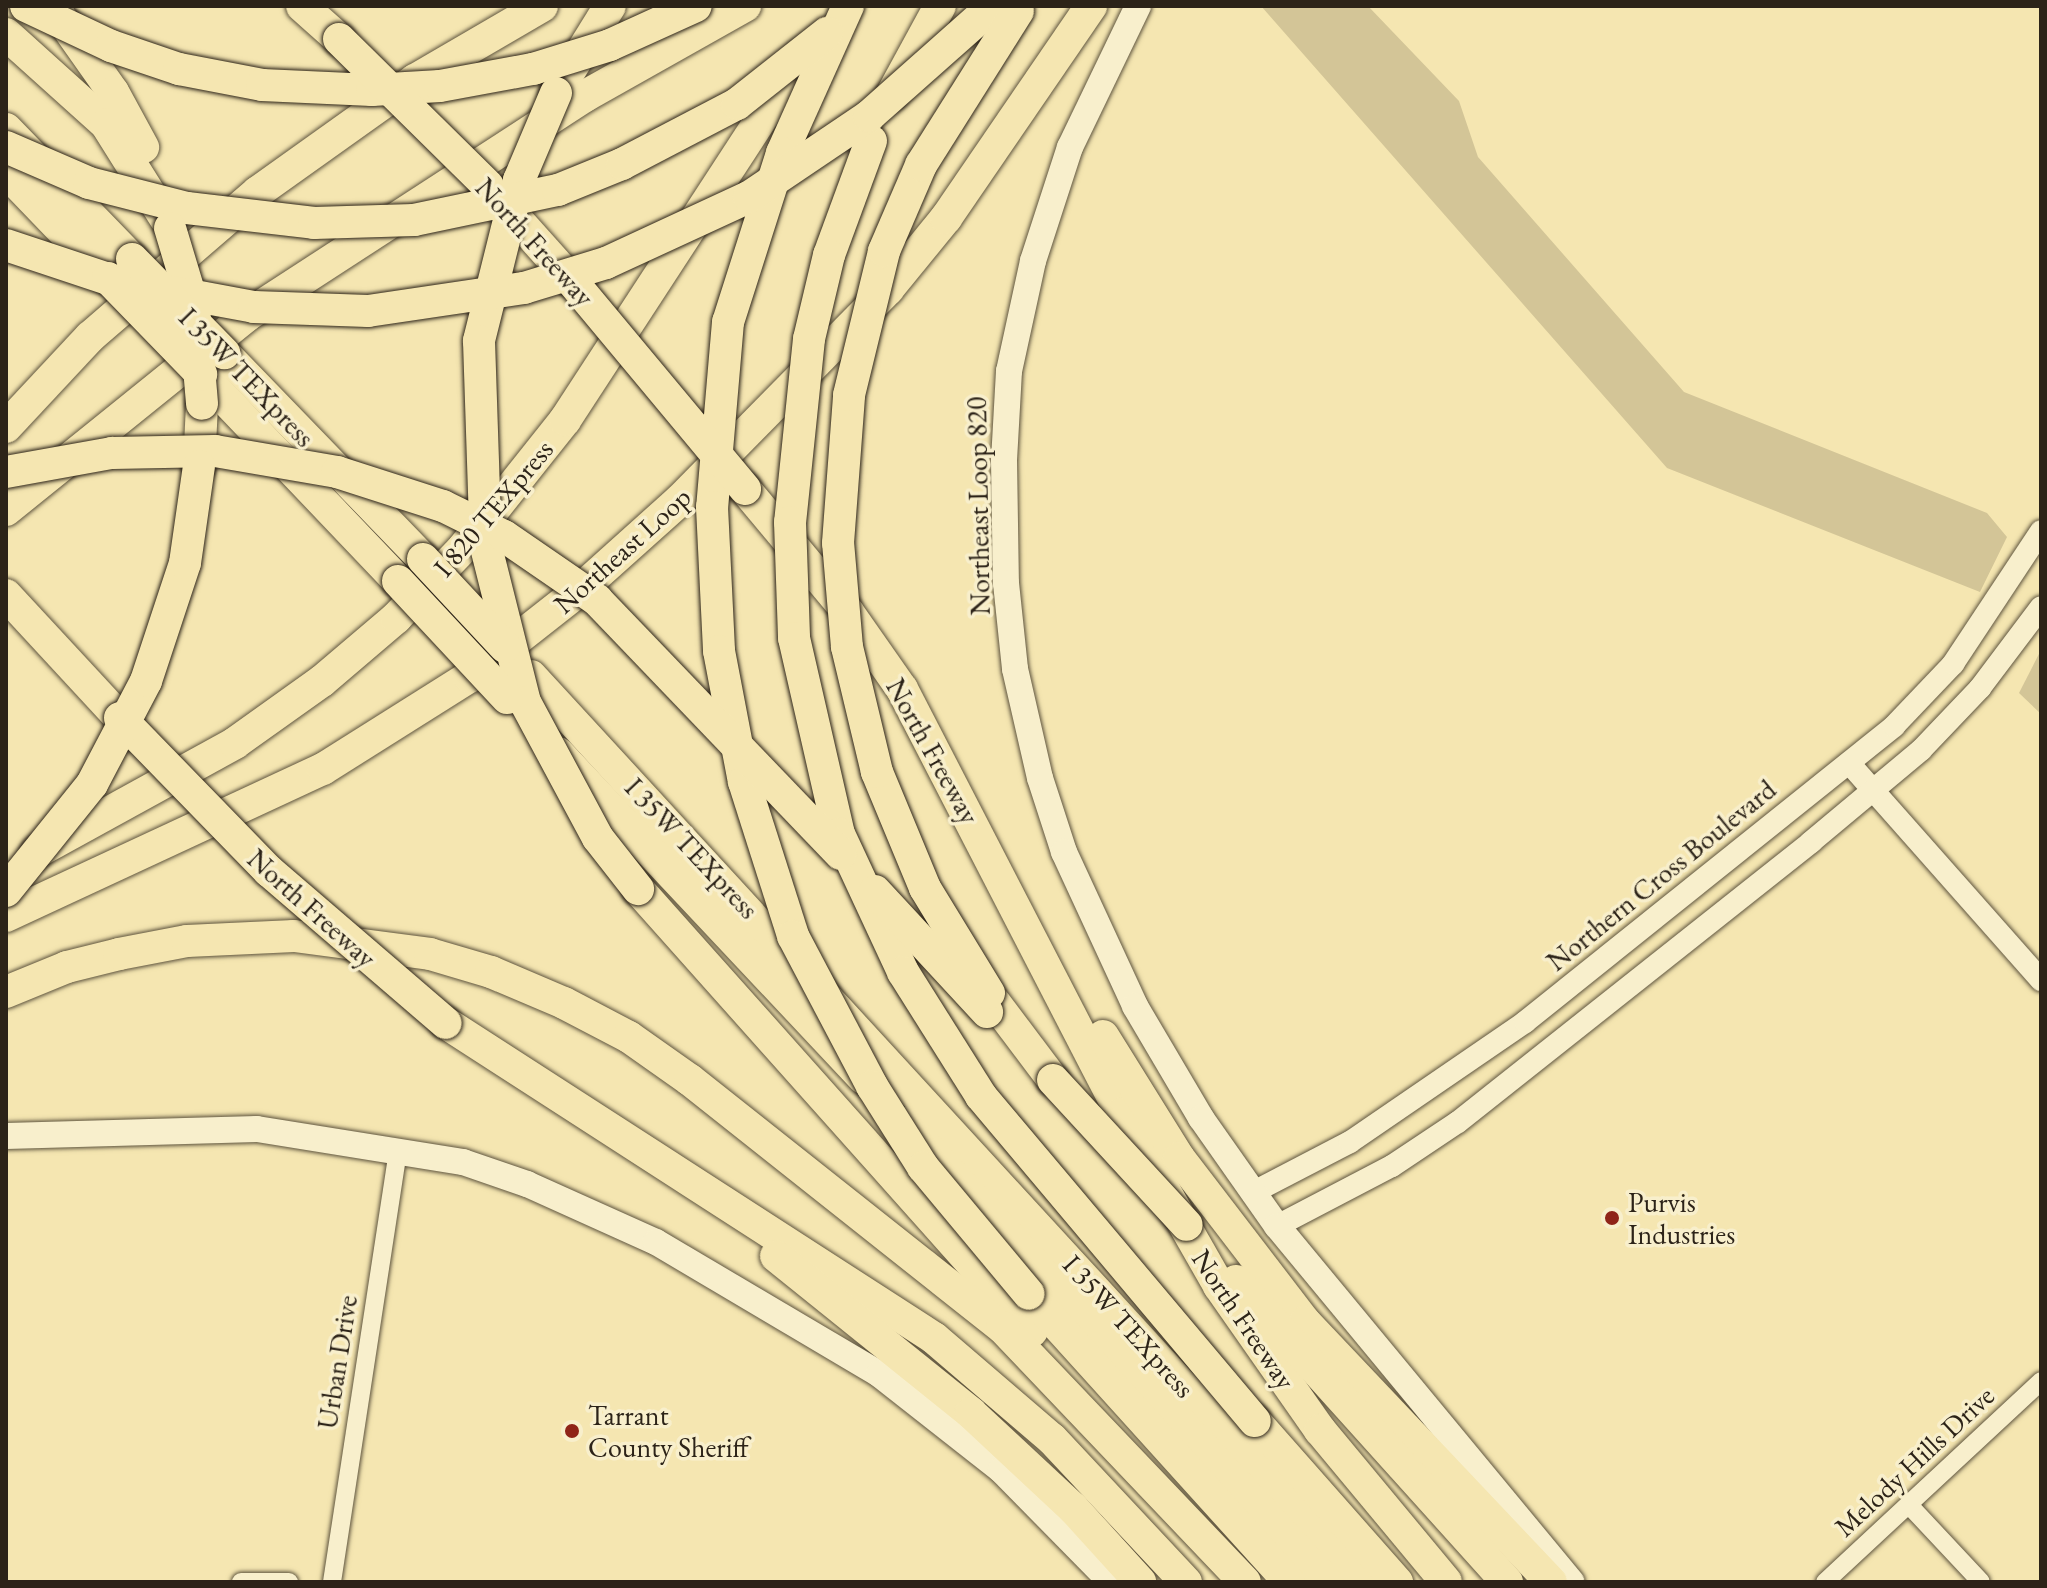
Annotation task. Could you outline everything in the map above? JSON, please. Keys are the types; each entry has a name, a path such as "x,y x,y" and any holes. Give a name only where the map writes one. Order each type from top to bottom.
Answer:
{"highway":[{"path":"26,6 111,46 179,69 262,85 372,90 440,86 533,69 610,45 696,6"},
{"path":"6,891 68,817 119,738 146,681 185,563 197,497 202,404 194,308 135,129 51,6"},
{"name":"North Freeway","path":"302,6 488,186 571,280 848,612 902,689 1174,1211 1219,1286 1320,1430 1446,1582"},
{"path":"6,427 118,311 203,237 324,143 415,80 542,6"},
{"path":"610,6 556,93 519,180 496,260 479,341 480,476 494,588 525,702 598,838 638,889 1261,1582"},
{"path":"6,510 246,316 585,96 745,6"},
{"name":"I 820 TEXpress","path":"6,868 235,743 322,681 416,598 514,490 565,420 817,33 841,6"},
{"path":"848,6 782,153 728,322 712,507 721,665 744,782 793,936 872,1086 923,1167 1029,1294 1289,1582"},
{"path":"6,147 89,183 187,208 360,224 471,212 558,190 681,137 791,65 859,6"},
{"path":"940,6 886,105 856,178 829,255 809,339 792,485 790,563 794,638 810,724 839,834 903,972 942,1038 1031,1159 1397,1582"},
{"path":"6,245 114,281 254,307 368,311 524,288 606,263 749,197 869,116 993,6"},
{"path":"1022,6 935,140 884,251 849,395 839,577 864,729 910,854 995,1003 1053,1080"},
{"name":"Northeast Loop","path":"6,916 351,753 469,677 582,588 679,501 888,289 946,218 1091,6"},
{"path":"6,34 106,124 170,228"},
{"name":"I 35W TEXpress","path":"6,129 120,268 213,364 423,559 1363,1582"},
{"name":"I 35W TEXpress","path":"6,172 120,268"},
{"path":"6,392 118,311"},
{"name":"I 35W TEXpress","path":"213,364 398,581 1327,1582"},
{"path":"6,472 112,453 215,451 276,458 391,487 504,536 555,568 629,630 1053,1080 1507,1582"},
{"name":"North Freeway","path":"12,601 120,718 269,871 446,1023 734,1209 882,1300 995,1388 1080,1468 1186,1582"},
{"path":"6,992 67,967 119,954 187,941 294,936 430,954 491,972 564,1003 629,1037 690,1080 1002,1327 1245,1582"},
{"path":"1047,970 1086,1004 1179,1158 1305,1322 1551,1582"},
{"path":"734,1209 757,1241 971,1413 1073,1508 1140,1582"}],"main road":[{"name":"Northeast Loop 820","path":"1138,6 1070,147 1033,261 1009,371 1004,460 1006,583 1015,669 1040,778 1064,852 1135,1006 1252,1193"},
{"path":"7,1136 257,1129 463,1162 581,1206 768,1304 879,1374 1001,1470 1111,1582"},
{"path":"1252,1193 1572,1582"}],"street":[{"name":"Northern Cross Boulevard","path":"1252,1193 1350,1142 1416,1101 1591,970 1894,726 1953,664 2041,531"},
{"path":"1277,1226 1392,1166 1458,1122 1873,790 1921,750 1980,688 2041,607"},
{"path":"1849,763 2041,980"},
{"path":"1591,970 1611,1000"},
{"name":"Urban Drive","path":"332,1582 398,1150"},
{"name":"Melody Hills Drive","path":"1825,1582 2041,1381"},
{"path":"1909,1505 1981,1582"},
{"path":"241,1582 289,1582"}],"shaded area":[{"path":"1261,6 1368,6 1459,101 1478,157 1684,392 1987,513 2007,537 1980,592 1667,468"},
{"path":"2041,650 2041,714 2019,693"}],"place":[{"name":"Purvis Industries","path":"1612,1218"},
{"name":"Tarrant County Sheriff","path":"572,1431"}]}
